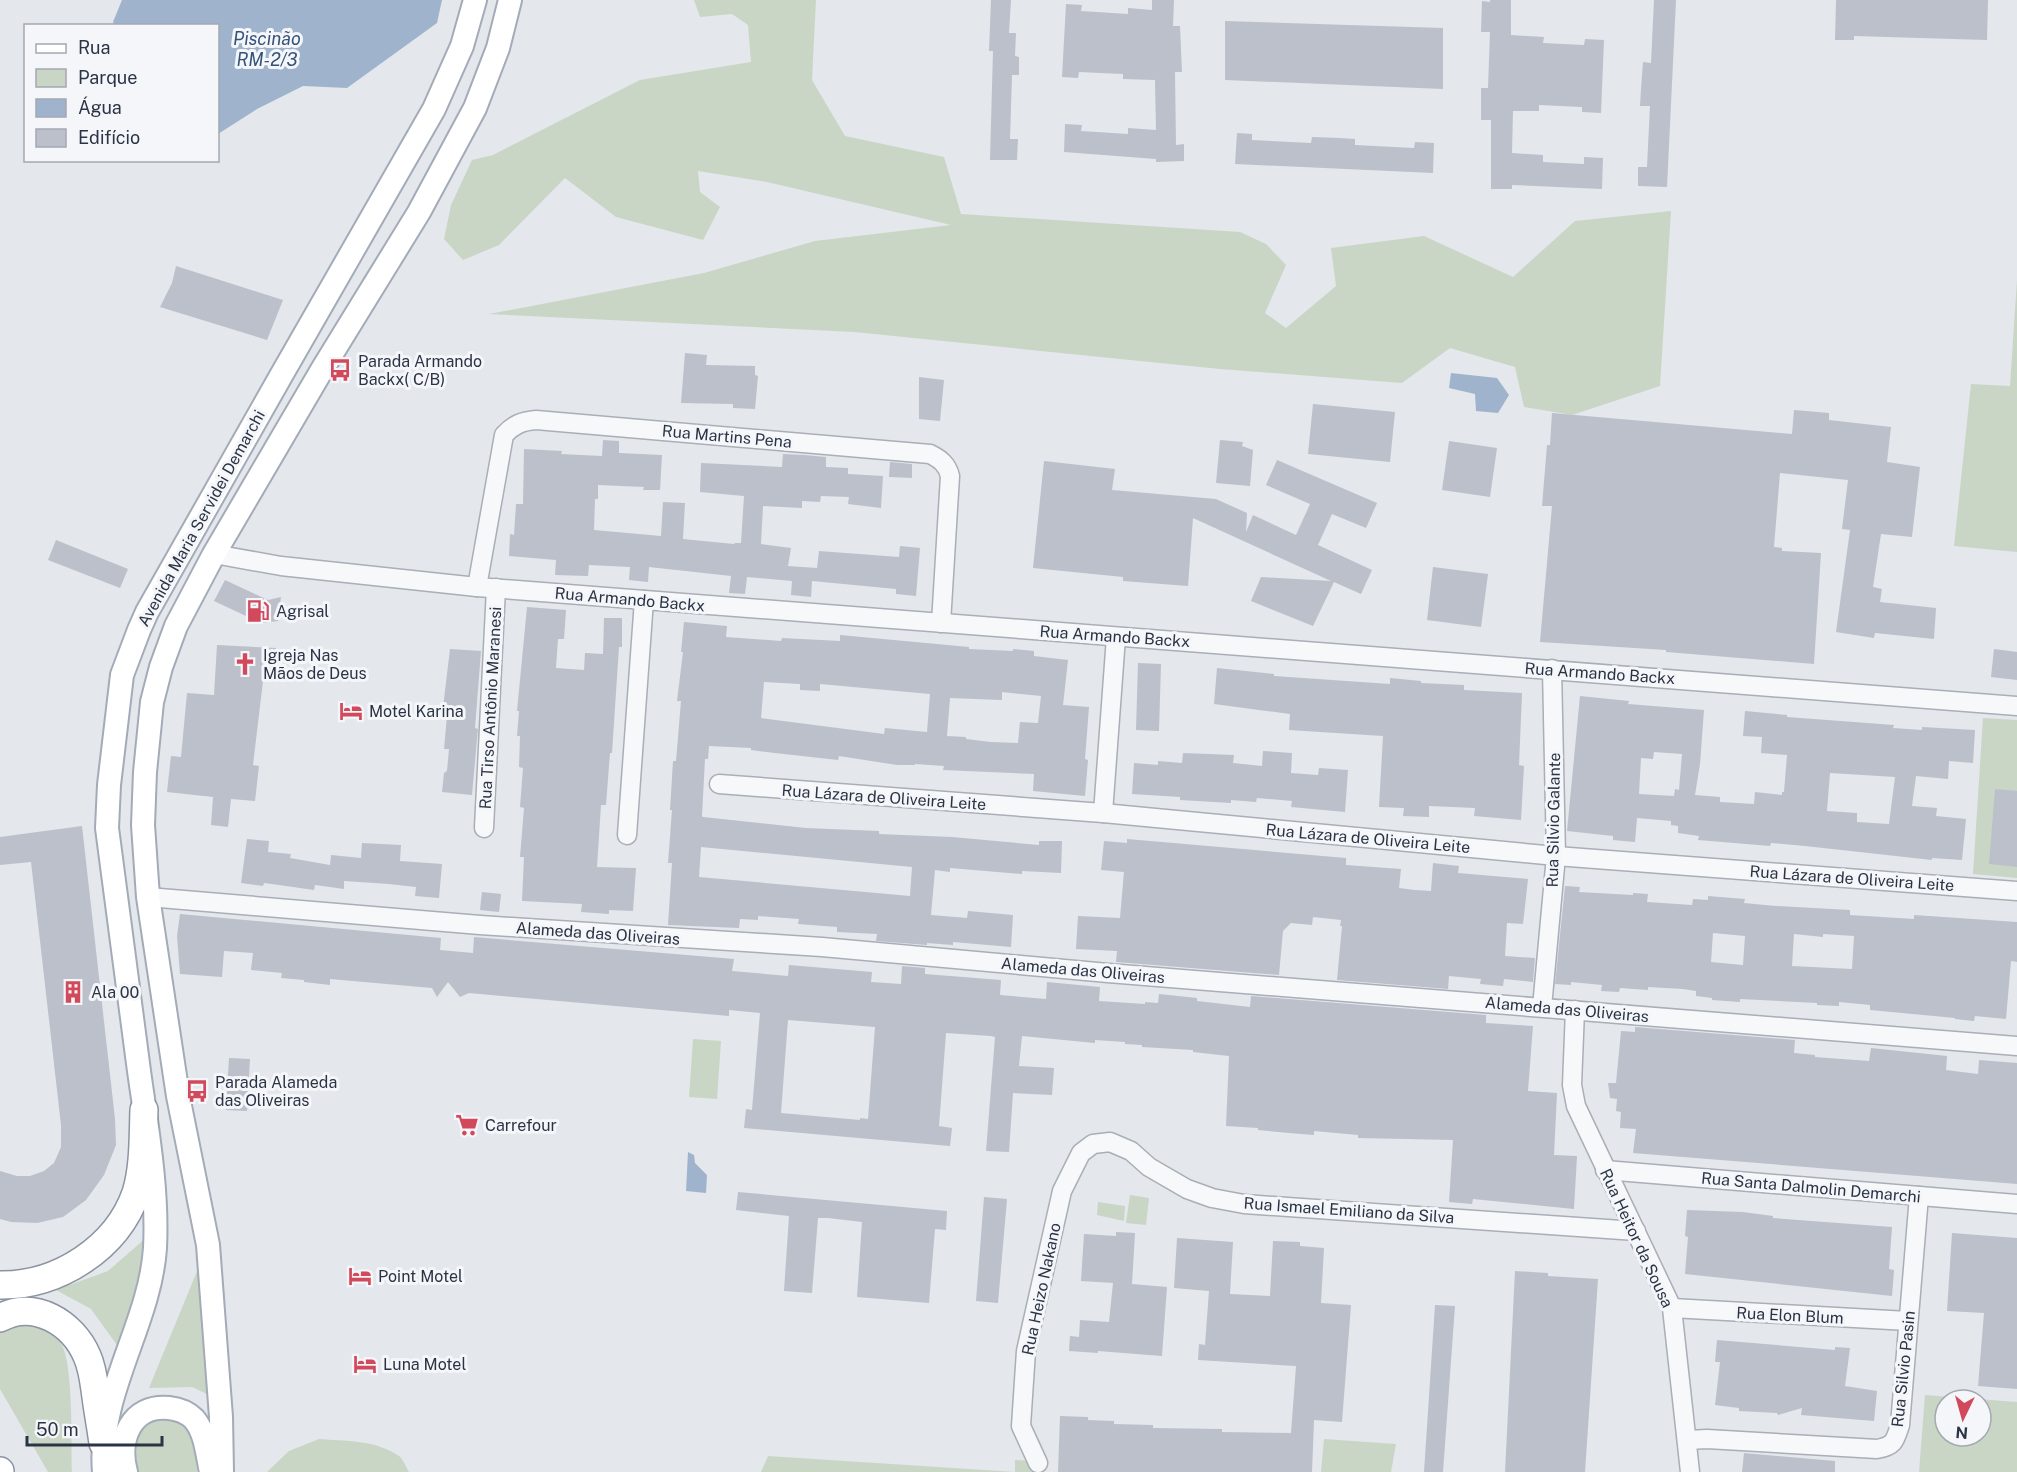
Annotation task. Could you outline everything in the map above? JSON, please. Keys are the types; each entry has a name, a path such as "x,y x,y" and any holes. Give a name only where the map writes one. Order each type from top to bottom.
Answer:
{"highway":[{"path":"0,1285 22,1284 49,1278 74,1266 110,1236 124,1217 136,1192 144,1110"},
{"path":"0,1318 18,1312 42,1313 57,1321 77,1340 90,1363 104,1443"}],"main road":[{"name":"Avenida Maria Servidei Demarchi","path":"104,1472 104,1443 111,1400 152,1275 155,1215 144,1110 107,828 109,785 122,675 147,612 434,109 462,46 475,0"},
{"name":"Avenida Maria Servidei Demarchi","path":"222,1472 221,1417 208,1245 177,1096 148,897 143,825 145,772 152,702 160,667 176,626 214,554 418,212 475,108 490,72 510,0"},
{"path":"126,1472 124,1444 130,1425 146,1410 163,1408 180,1410 196,1422 203,1436 212,1472"}],"street":[{"name":"Rua Martins Pena","path":"477,587 504,435 519,423 536,420 930,454 941,460 950,476 941,623"},
{"name":"Rua Armando Backx","path":"214,554 281,566 477,587 2017,706"},
{"name":"Rua Tirso Antônio Maranesi","path":"484,828 496,588"},
{"path":"627,835 644,600"},
{"path":"1103,813 1116,637"},
{"name":"Rua Silvio Galante","path":"1542,1007 1556,856 1552,669"},
{"name":"Rua Lázara de Oliveira Leite","path":"719,784 1103,813 1556,856 2017,891"},
{"name":"Alameda das Oliveiras","path":"148,897 480,925 822,947 1108,973 2017,1046"},
{"name":"Rua Heitor da Sousa","path":"1575,1010 1572,1085 1576,1106 1672,1308 1690,1472"},
{"name":"Rua Ismael Emiliano da Silva","path":"1081,1153 1093,1144 1110,1142 1131,1151 1149,1167 1187,1190 1212,1198 1244,1204 1636,1231"},
{"name":"Rua Heizo Nakano","path":"1038,1463 1021,1426 1026,1351 1062,1191 1081,1153"},
{"name":"Rua Santa Dalmolin Demarchi","path":"1605,1170 2017,1204"},
{"name":"Rua Silvio Pasin","path":"1688,1440 1707,1439 1876,1449 1889,1447 1896,1439 1900,1425 1919,1196"},
{"name":"Rua Elon Blum","path":"1672,1308 1908,1321"}],"green space":[{"path":"694,0 816,0 812,80 845,136 944,157 961,214 1240,232 1266,244 1286,265 1265,313 1286,328 1336,286 1331,248 1424,236 1513,277 1575,221 1671,211 1660,386 1572,415 1524,407 1515,367 1450,348 1402,383 1220,369 854,332 489,314 704,273 815,241 951,225 767,182 698,171 700,192 720,207 703,240 616,217 565,178 499,245 463,260 444,239 451,205 472,160 493,155 640,80 751,62 748,25 732,14 700,17"},
{"path":"2017,280 2017,552 1954,546 1971,384 2010,386"},
{"path":"1983,718 2017,720 2017,878 1973,874"},
{"path":"693,1039 721,1041 717,1099 689,1097"},
{"path":"1130,1195 1149,1198 1146,1225 1126,1223"},
{"path":"1098,1202 1125,1206 1124,1221 1097,1215"},
{"path":"147,1237 133,1311 117,1345 91,1309 56,1290 108,1271"},
{"path":"200,1264 211,1396 192,1387 149,1388"},
{"path":"28,1323 57,1339 64,1351 70,1384 72,1472 48,1472 0,1389 0,1331"},
{"path":"1925,1395 1933,1396 1933,1448 1993,1448 1993,1400 2017,1402 2017,1472 1919,1472"},
{"path":"149,1417 179,1419 194,1443 197,1472 136,1472 129,1433"},
{"path":"319,1439 360,1442 381,1447 399,1456 409,1472 267,1472 289,1451"},
{"path":"1324,1439 1396,1444 1391,1472 1321,1472"},
{"path":"768,1456 1015,1472 761,1472"},
{"path":"1015,1460 1032,1461 1036,1472 1015,1472"}],"water":[{"name":"Piscinão RM-2/3","path":"122,0 442,0 437,23 347,88 303,86 257,109 219,133 219,24 114,24 113,22"},
{"path":"1451,373 1497,378 1509,395 1498,413 1476,411 1475,394 1449,388"},
{"path":"688,1152 694,1155 695,1163 707,1175 706,1193 686,1191"}],"building":[{"path":"991,0 1011,0 1009,33 1016,33 1015,56 1019,57 1019,75 1012,75 1010,139 1018,139 1017,160 990,160 993,51 989,51"},
{"path":"1152,0 1174,0 1173,26 1180,26 1182,72 1175,72 1176,145 1184,144 1184,161 1156,162 1156,159 1064,152 1065,124 1082,125 1081,131 1128,134 1128,128 1156,130 1155,80 1123,79 1123,74 1079,72 1078,78 1062,77 1066,4 1082,5 1081,11 1128,14 1128,8 1152,10"},
{"path":"1490,0 1511,0 1511,35 1544,37 1543,43 1584,45 1585,39 1604,40 1601,113 1582,112 1582,107 1539,105 1539,111 1513,111 1512,153 1543,155 1543,162 1584,164 1584,157 1603,158 1602,189 1512,185 1512,189 1491,189 1491,120 1481,120 1481,88 1488,88 1490,32 1481,32 1482,1 1490,2"},
{"path":"1654,0 1676,0 1667,187 1638,186 1638,167 1647,167 1650,106 1640,106 1643,62 1651,63"},
{"path":"1836,0 1988,0 1987,40 1854,36 1854,40 1835,40"},
{"path":"1225,21 1443,28 1443,89 1225,80"},
{"path":"1237,133 1252,134 1252,140 1311,143 1312,137 1355,139 1355,145 1414,148 1415,142 1434,143 1433,173 1235,164"},
{"path":"176,266 283,300 267,340 160,307 172,283"},
{"path":"685,353 707,355 706,365 755,366 755,375 758,376 755,409 733,408 733,404 681,403"},
{"path":"919,377 944,380 940,421 919,419"},
{"path":"1313,404 1395,412 1390,462 1308,454"},
{"path":"1794,410 1829,413 1829,420 1891,427 1887,462 1920,467 1912,537 1881,534 1873,587 1882,589 1880,602 1936,608 1934,639 1875,633 1874,638 1836,632 1850,530 1842,529 1848,480 1780,473 1774,547 1782,548 1782,551 1821,553 1814,664 1666,652 1666,650 1540,642 1552,506 1542,506 1552,413 1792,434"},
{"path":"603,440 619,441 619,453 662,455 660,490 598,485 594,530 661,536 663,502 685,503 683,539 741,543 744,496 700,492 701,463 782,467 783,454 804,455 826,457 826,467 848,468 848,474 883,476 881,508 848,504 849,497 821,496 820,502 802,501 802,508 763,506 761,544 791,548 788,566 817,568 819,551 899,557 900,546 920,548 916,596 896,594 896,589 812,581 811,597 791,595 792,581 747,577 745,594 729,593 731,576 649,567 648,582 629,580 630,567 589,565 588,576 555,575 556,560 509,556 510,534 514,535 516,504 523,504 524,449 602,456"},
{"path":"1220,440 1243,442 1242,446 1253,450 1250,486 1216,483"},
{"path":"1449,441 1497,448 1490,497 1442,490"},
{"path":"1277,460 1377,503 1366,528 1332,514 1318,545 1372,570 1361,594 1334,582 1313,626 1251,601 1261,577 1331,581 1193,518 1188,586 1123,581 1123,577 1033,568 1044,461 1115,469 1112,490 1216,499 1247,513 1246,532 1253,515 1296,535 1310,504 1266,485"},
{"path":"890,462 912,464 912,478 889,477"},
{"path":"56,540 128,569 120,588 48,560"},
{"path":"1433,567 1488,574 1481,627 1427,620"},
{"name":"Agrisal","path":"225,580 268,600 281,597 278,621 261,623 214,601"},
{"path":"527,607 566,610 564,639 558,639 556,668 584,670 585,653 603,654 604,618 622,618 622,647 619,647 612,753 610,753 606,805 601,805 597,867 636,868 633,911 609,910 609,914 581,912 582,904 522,901 524,857 520,857 524,808 520,807 523,768 519,767 520,736 517,736 519,711 517,711"},
{"path":"684,622 727,626 726,637 781,641 782,638 840,641 840,635 969,647 969,649 1034,651 1034,656 1068,660 1063,705 1089,707 1085,796 1033,791 1034,774 943,770 944,766 897,765 839,756 838,760 751,750 751,748 709,746 708,759 705,759 703,817 806,828 879,831 879,834 952,837 1039,845 1039,841 1062,841 1061,873 1022,871 1022,874 950,868 950,872 935,870 931,915 967,918 968,911 1013,915 1011,947 953,942 953,945 927,943 927,945 876,941 877,934 837,932 837,927 798,924 799,919 758,916 758,920 740,919 739,928 668,925 672,863 668,863 672,810 670,810 673,761 676,761 681,701 677,701 683,652 681,652","holes":["764,682 800,684 800,690 820,691 820,684 930,694 927,732 885,728 884,734 761,718","1002,692 1041,696 1038,723 1020,722 1018,743 947,736 950,698 1002,700","701,847 912,867 910,896 699,877"]},
{"path":"217,645 276,648 275,682 263,681 253,765 259,766 255,801 231,799 228,827 211,825 213,797 167,792 171,756 181,757 187,693 214,695"},
{"path":"450,649 481,651 475,728 478,729 472,795 442,792 449,749 444,749 447,716 442,716"},
{"path":"1994,649 2017,652 2017,680 1991,677"},
{"path":"1138,663 1161,664 1159,731 1136,730"},
{"path":"1217,668 1274,674 1274,676 1390,684 1390,678 1421,681 1421,683 1464,685 1464,690 1522,693 1519,765 1524,766 1521,820 1474,816 1475,808 1429,806 1429,817 1403,816 1404,808 1379,807 1383,736 1289,730 1290,714 1214,704"},
{"path":"1580,696 1629,701 1628,704 1704,710 1695,795 1720,797 1720,802 1754,804 1755,792 1782,795 1784,792 1787,755 1761,753 1762,737 1743,736 1745,711 1787,715 1787,717 1894,725 1893,728 1975,730 1973,763 1949,761 1948,779 1916,776 1912,806 1937,808 1936,816 1966,819 1962,860 1932,858 1932,860 1771,843 1770,846 1698,840 1699,836 1678,833 1678,826 1671,825 1671,821 1637,818 1635,842 1613,840 1613,836 1567,831","holes":["1654,752 1682,754 1679,790 1675,789 1674,796 1639,794 1641,758 1653,759","1830,773 1895,777 1889,824 1857,822 1857,813 1827,811"]},
{"path":"1263,751 1292,753 1291,773 1318,775 1319,768 1348,770 1345,812 1291,807 1292,801 1257,798 1256,802 1231,800 1231,803 1132,794 1134,763 1158,765 1158,761 1182,763 1183,753 1234,755 1233,763 1262,766"},
{"path":"1995,789 2017,791 2017,867 1989,864"},
{"name":"Ala 00","path":"82,826 116,1145 104,1175 86,1200 63,1217 37,1223 11,1222 0,1219 0,1171 17,1176 30,1176 44,1171 54,1163 61,1147 61,1125 31,862 0,865 0,837"},
{"path":"247,839 269,841 268,852 291,854 290,858 330,865 331,855 361,858 362,843 401,845 400,861 442,864 439,898 415,896 416,887 389,884 344,881 344,889 315,885 314,890 264,883 263,886 241,883"},
{"path":"1127,839 1346,858 1346,865 1401,869 1399,888 1415,890 1431,891 1433,863 1459,866 1458,873 1528,879 1523,924 1507,923 1505,956 1535,958 1533,982 1504,979 1503,986 1480,984 1481,979 1449,976 1448,989 1337,980 1341,920 1313,917 1312,925 1291,923 1283,931 1279,975 1116,962 1117,951 1076,949 1078,916 1120,918 1124,872 1101,870 1104,841 1127,843"},
{"path":"1565,886 1580,887 1579,892 1648,894 1647,902 1692,905 1693,899 1708,900 1708,896 1745,899 1744,903 1850,910 1850,915 1914,919 1914,915 2017,922 2017,962 2011,961 2006,1019 1975,1016 1974,1021 1870,1010 1870,1005 1839,1002 1839,1006 1740,999 1740,1002 1712,1000 1712,998 1696,996 1696,991 1683,989 1620,988 1619,992 1601,991 1602,985 1571,982 1571,985 1555,984","holes":["1713,933 1745,936 1743,965 1711,962","1794,934 1823,937 1823,934 1854,936 1852,969 1792,966"]},
{"path":"482,892 501,894 499,912 480,910"},
{"path":"180,914 441,938 440,950 473,953 474,937 734,959 732,971 788,976 789,965 872,972 871,982 901,984 902,966 925,968 925,974 1001,980 1000,995 1046,999 1047,982 1100,987 1099,1001 1158,1003 1159,994 1250,1007 1251,996 1486,1015 1486,1023 1533,1026 1528,1091 1557,1093 1554,1155 1577,1156 1574,1209 1473,1199 1472,1204 1449,1202 1453,1140 1358,1138 1358,1135 1314,1131 1314,1135 1226,1126 1229,1056 1193,1052 1193,1050 1142,1047 1142,1045 1125,1044 1125,1042 1095,1040 1095,1043 1022,1036 1019,1066 1054,1068 1052,1095 1013,1093 1009,1152 986,1151 995,1037 946,1033 939,1126 952,1128 950,1146 744,1128 746,1109 752,1110 760,1013 729,1010 729,1016 469,993 460,997 448,982 437,997 432,988 330,979 330,985 304,982 304,980 281,978 282,973 251,970 253,953 224,951 222,977 180,974 177,936","holes":["788,1020 875,1027 868,1119 781,1113"]},
{"path":"1635,1027 1795,1040 1794,1053 1815,1055 1815,1057 1869,1061 1871,1048 1947,1056 1946,1070 1978,1074 1979,1060 2017,1063 2017,1184 1633,1153 1636,1129 1620,1128 1621,1112 1616,1111 1617,1099 1610,1098 1608,1083 1616,1083 1621,1031 1635,1032"},
{"path":"229,1058 250,1059 247,1111 226,1110"},
{"path":"738,1192 947,1211 946,1230 935,1229 929,1303 857,1297 862,1222 828,1218 818,1218 812,1293 784,1291 789,1216 736,1210"},
{"path":"984,1197 1007,1199 998,1303 976,1301"},
{"path":"1687,1210 1743,1212 1773,1216 1773,1218 1892,1227 1889,1269 1894,1270 1892,1296 1685,1274 1688,1237 1685,1236"},
{"path":"1116,1232 1135,1233 1132,1284 1167,1287 1162,1356 1069,1351 1070,1336 1079,1337 1080,1320 1109,1322 1113,1283 1081,1281 1084,1234 1116,1236"},
{"path":"1952,1233 2017,1238 2017,1389 1978,1386 1984,1313 1947,1311"},
{"path":"1177,1238 1233,1242 1230,1294 1270,1296 1273,1241 1300,1242 1300,1246 1324,1248 1321,1303 1351,1305 1342,1422 1314,1420 1312,1472 1058,1472 1060,1416 1088,1417 1088,1420 1114,1421 1114,1424 1153,1425 1153,1428 1291,1433 1296,1366 1198,1360 1199,1344 1205,1345 1209,1291 1174,1288"},
{"path":"1515,1271 1548,1273 1548,1276 1598,1279 1585,1472 1505,1472"},
{"path":"1435,1305 1455,1306 1443,1472 1424,1472"},
{"path":"1717,1340 1835,1350 1835,1347 1850,1348 1845,1386 1877,1391 1874,1421 1801,1415 1802,1408 1778,1415 1777,1413 1739,1411 1739,1408 1715,1405 1720,1362 1715,1362"},
{"path":"1744,1453 1835,1461 1835,1472 1742,1472"}],"place":[{"name":"Parada Armando Backx( C/B)","path":"340,370"},
{"name":"Agrisal","path":"258,611"},
{"name":"Igreja Nas Mãos de Deus","path":"245,664"},
{"name":"Motel Karina","path":"351,711"},
{"name":"Ala 00","path":"73,992"},
{"name":"Parada Alameda das Oliveiras","path":"197,1091"},
{"name":"Carrefour","path":"467,1125"},
{"name":"Point Motel","path":"360,1276"},
{"name":"Luna Motel","path":"365,1364"}]}
